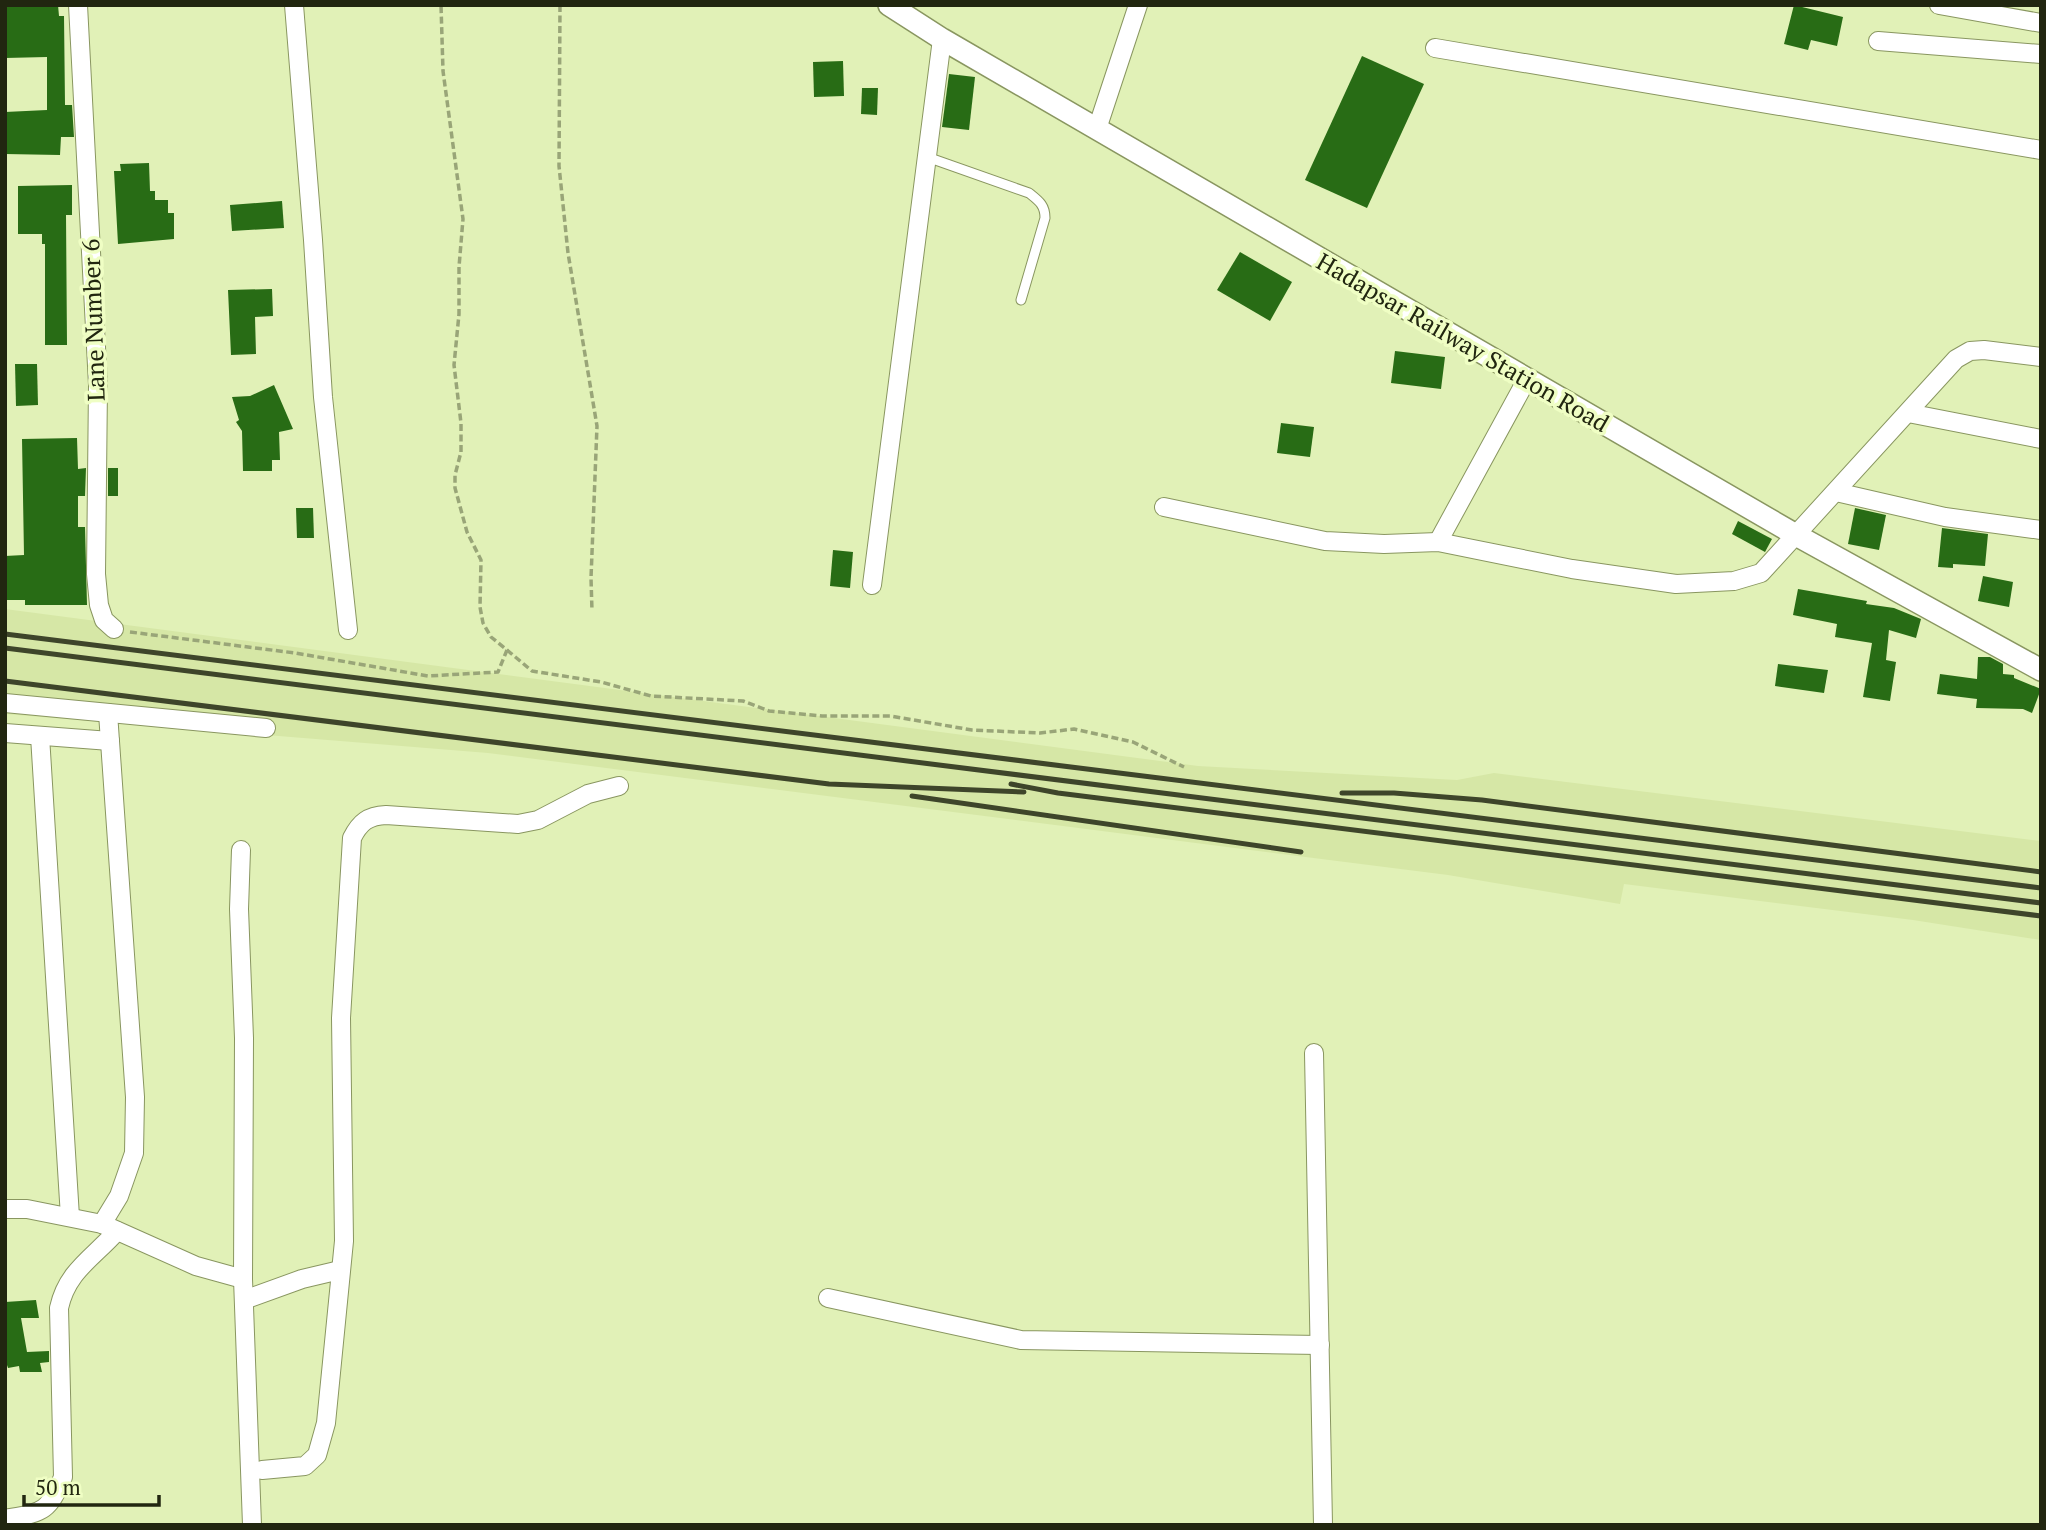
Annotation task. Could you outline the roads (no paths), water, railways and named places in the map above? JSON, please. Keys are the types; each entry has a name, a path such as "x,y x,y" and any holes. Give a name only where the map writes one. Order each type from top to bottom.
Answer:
{"street":[{"name":"Lane Number 6","path":"78,5 98,385 96,574 99,605 104,620 114,629"},
{"path":"294,5 323,397 348,629"},
{"name":"Hadapsar Railway Station Road","path":"889,5 1097,129 1796,535 2041,670"},
{"path":"1097,129 1138,5"},
{"path":"1939,5 2041,23"},
{"path":"872,585 942,38"},
{"path":"1878,41 2041,54"},
{"path":"1436,48 2041,150"},
{"path":"1164,507 1325,541 1384,544 1438,542 1572,569 1676,584 1734,581 1761,573 1956,359 1970,351 1984,350 2041,357"},
{"path":"1438,542 1527,379"},
{"path":"1908,413 2041,439"},
{"path":"1836,492 1945,517 2041,530"},
{"path":"2019,657 2041,660"},
{"path":"5,703 266,728"},
{"path":"5,1519 39,1513 54,1500 63,1477 59,1308 63,1289 109,1227 134,1153 135,1097 108,713"},
{"path":"5,733 110,741"},
{"path":"40,736 70,1217"},
{"path":"262,1470 305,1466 317,1455 326,1423 344,1241 341,1018 352,838 359,825 372,816 518,824 538,820 588,794 620,786"},
{"path":"241,850 239,923 244,1038 243,1279 252,1525"},
{"path":"1314,1053 1323,1525"},
{"path":"5,1209 27,1209 109,1227 196,1266 243,1279"},
{"path":"244,1300 302,1279 340,1270"},
{"path":"828,1297 1021,1340 1320,1345"}],"lane":[{"path":"926,157 1029,194 1045,208 1045,218 1021,300"}],"railway":[{"path":"5,634 2041,888"},
{"path":"5,648 2041,903"},
{"path":"5,681 829,784 1024,792"},
{"path":"1011,784 1058,793 2041,916"},
{"path":"1342,793 1394,793 1482,800 2041,872"},
{"path":"912,796 1301,852"}]}
